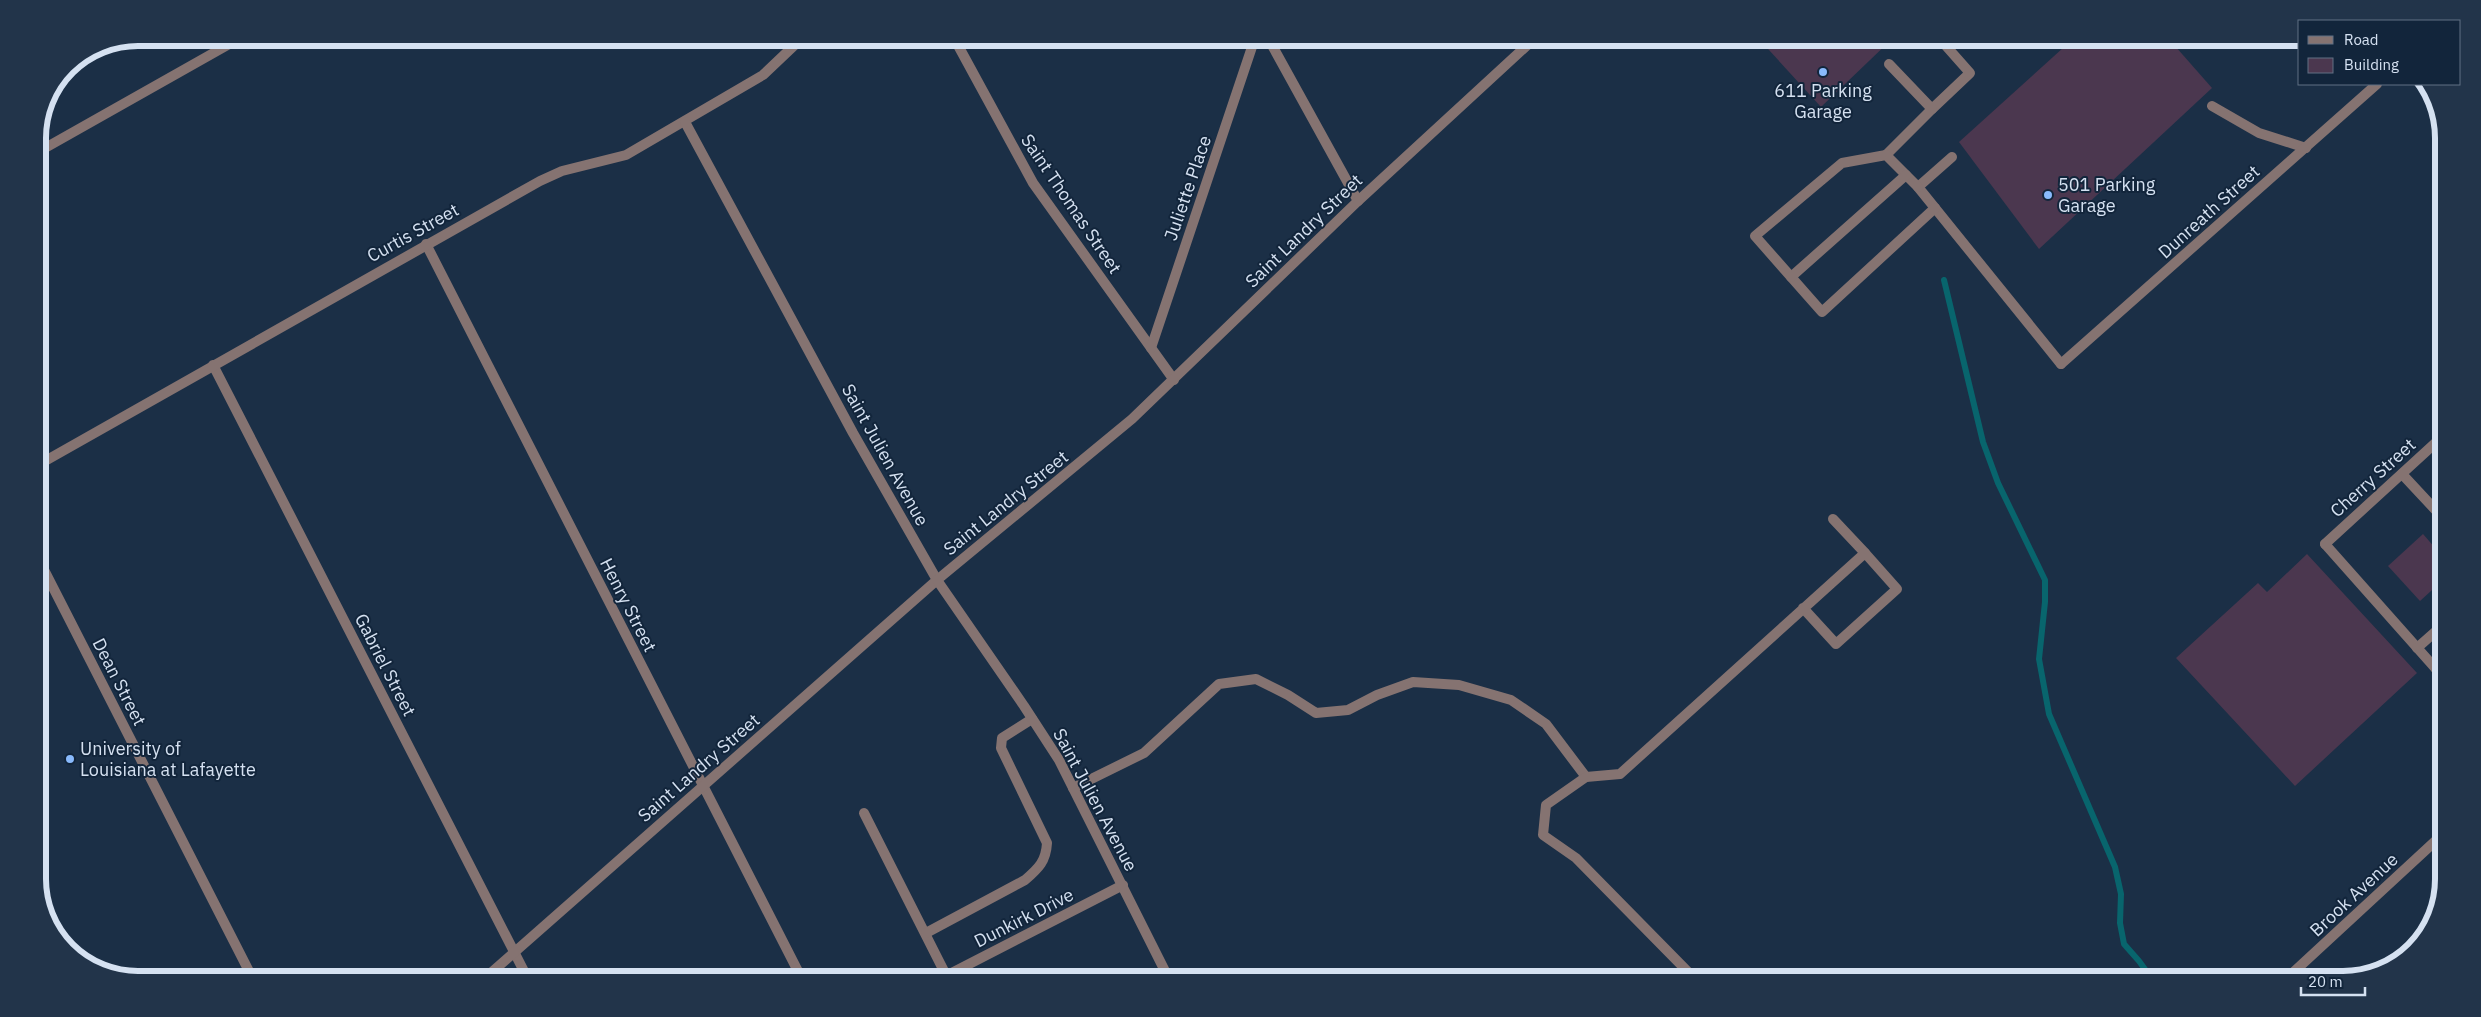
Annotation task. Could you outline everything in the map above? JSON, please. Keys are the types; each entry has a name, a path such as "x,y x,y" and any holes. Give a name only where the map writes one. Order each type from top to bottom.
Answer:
{"street":[{"path":"46,147 226,46"},
{"name":"Curtis Street","path":"46,460 540,181 562,171 626,155 762,75 793,46"},
{"name":"Saint Thomas Street","path":"958,46 1033,183 1174,380"},
{"name":"Juliette Place","path":"1151,348 1252,46"},
{"path":"1272,46 1358,200"},
{"name":"Saint Landry Street","path":"494,971 937,580 1078,466 1174,380 1358,200 1526,46"},
{"path":"1886,155 1918,187 1935,208 1822,312 1755,236 1842,163 1886,155 1970,73 1946,46"},
{"path":"1889,64 1932,109"},
{"name":"Dunreath Street","path":"1935,208 2061,364 2377,85"},
{"path":"2212,106 2260,133 2306,148"},
{"name":"Saint Julien Avenue","path":"685,122 853,434 937,580 1058,760 1123,885 1165,971"},
{"path":"1918,187 1952,157"},
{"path":"1791,277 1906,175"},
{"name":"Henry Street","path":"426,244 797,971"},
{"name":"Gabriel Street","path":"213,365 523,971"},
{"name":"Cherry Street","path":"2418,648 2325,544 2435,443"},
{"path":"2402,474 2435,509"},
{"path":"1803,608 1836,644 1896,589 1833,519"},
{"path":"1686,971 1576,858 1543,835 1546,805 1586,777 1620,774 1865,553"},
{"name":"Dean Street","path":"46,574 248,971"},
{"path":"2435,632 2418,648 2435,668"},
{"path":"1073,788 1144,753 1219,684 1256,679 1288,695 1316,713 1348,710 1377,695 1413,682 1460,685 1512,700 1546,724 1586,777"},
{"path":"926,933 1026,880 1037,870 1046,856 1046,843 1001,748 1002,738 1032,719"},
{"path":"864,813 926,933 942,971"},
{"name":"Brook Avenue","path":"2296,971 2435,842"},
{"name":"Dunkirk Drive","path":"958,971 1123,885"}],"building":[{"name":"611 Parking Garage","path":"1765,46 1885,46 1821,107"},
{"name":"501 Parking Garage","path":"2065,46 2175,46 2212,88 2039,249 1959,142"},
{"path":"2423,534 2435,548 2435,587 2420,601 2388,566"},
{"path":"2307,554 2417,673 2295,786 2176,658 2258,583 2267,592"}],"waterway":[{"path":"1944,280 1983,442 1998,483 2045,580 2045,602 2039,659 2049,714 2115,867 2121,894 2120,923 2124,944 2146,971"}],"place":[{"name":"611 Parking Garage","path":"1823,72"},
{"name":"501 Parking Garage","path":"2048,195"},
{"name":"University of Louisiana at Lafayette","path":"70,759"}]}
